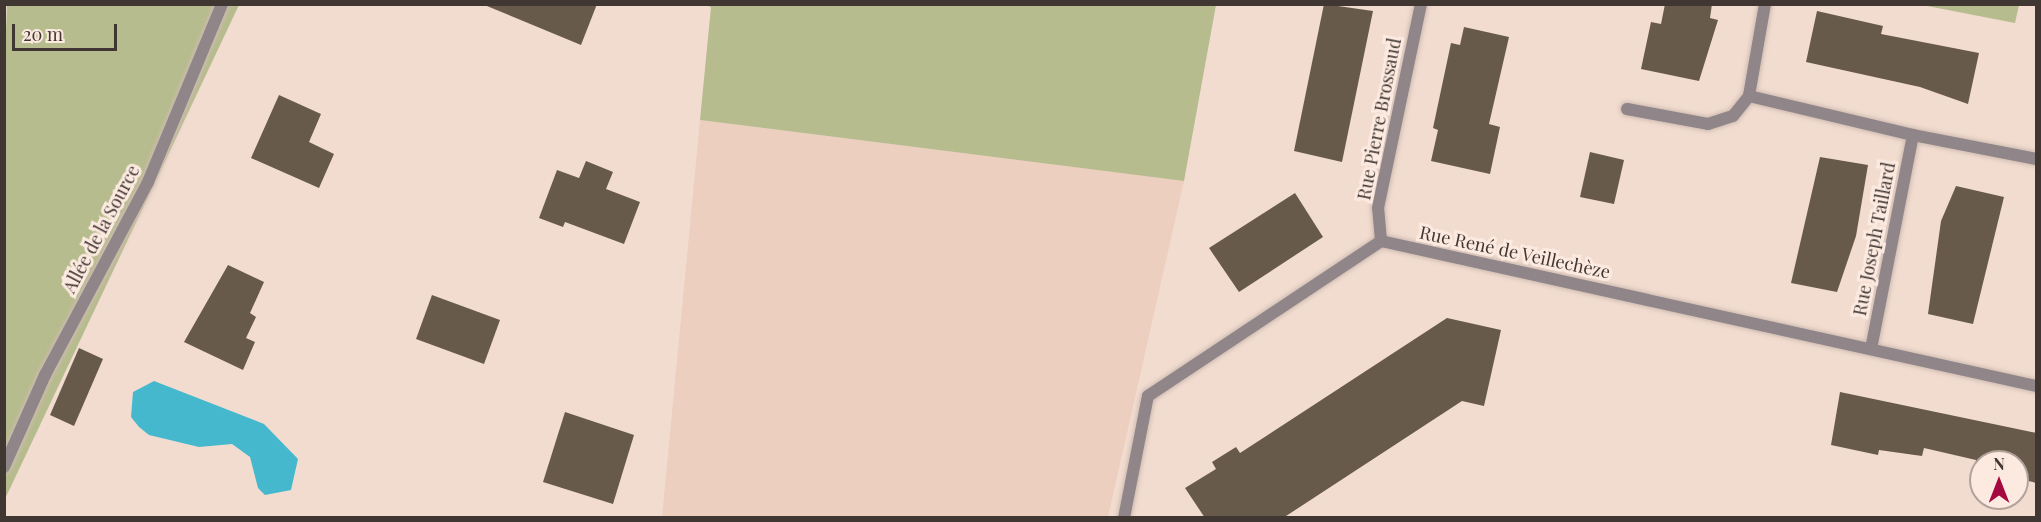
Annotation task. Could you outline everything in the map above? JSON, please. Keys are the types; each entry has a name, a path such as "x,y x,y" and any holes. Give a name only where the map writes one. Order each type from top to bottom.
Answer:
{"street":[{"name":"Allée de la Source","path":"4,467 45,375 148,182 222,4"},
{"name":"Rue Pierre Brossaud","path":"1381,241 1378,208 1420,4"},
{"path":"1627,109 1708,124 1733,116 1749,96 1765,4"},
{"path":"1749,96 1913,135 2037,159"},
{"name":"Rue Joseph Taillard","path":"1870,349 1913,135"},
{"name":"Rue René de Veillechèze","path":"1381,241 2037,386"},
{"path":"1124,518 1148,396 1381,241"}],"shaded area":[{"path":"700,120 1184,181 1108,517 662,517"}],"green space":[{"path":"7,5 239,5 5,499 4,79"},
{"path":"705,5 1216,5 1184,181 700,120 711,7"},
{"path":"1922,5 2019,5 2015,23"}],"water":[{"path":"154,381 264,424 298,459 291,490 265,495 258,488 250,457 232,444 199,447 149,435 131,417 133,392"}],"building":[{"path":"482,4 597,4 581,45"},
{"path":"1324,4 1373,11 1342,162 1294,151"},
{"path":"1665,4 1712,4 1710,18 1718,20 1699,81 1641,69 1651,22 1661,24"},
{"path":"1817,11 1883,26 1881,34 1979,53 1968,104 1920,87 1806,62"},
{"path":"1464,27 1509,37 1489,124 1500,127 1490,174 1431,161 1438,130 1433,128 1451,43 1460,45"},
{"path":"279,95 321,114 309,142 334,154 319,188 251,158"},
{"path":"1590,152 1624,160 1614,204 1580,197"},
{"path":"1820,157 1868,165 1856,236 1837,292 1791,283"},
{"path":"586,161 613,172 606,189 640,202 624,244 565,222 563,227 539,218 557,170 579,178"},
{"path":"1956,186 2004,197 1973,324 1928,314 1941,221"},
{"path":"1295,193 1323,237 1239,292 1209,248"},
{"path":"228,265 264,282 250,313 256,317 246,338 255,342 243,370 184,342"},
{"path":"432,295 500,320 484,364 416,339"},
{"path":"1447,318 1501,330 1484,406 1462,401 1283,518 1205,518 1185,488 1216,469 1212,462 1236,447 1240,453"},
{"path":"79,348 103,359 74,426 50,415"},
{"path":"1840,392 2037,433 2037,483 2029,481 2029,450 1969,450 1969,458 1924,448 1922,456 1879,450 1878,455 1831,445"},
{"path":"565,412 634,435 613,504 543,482"}]}
